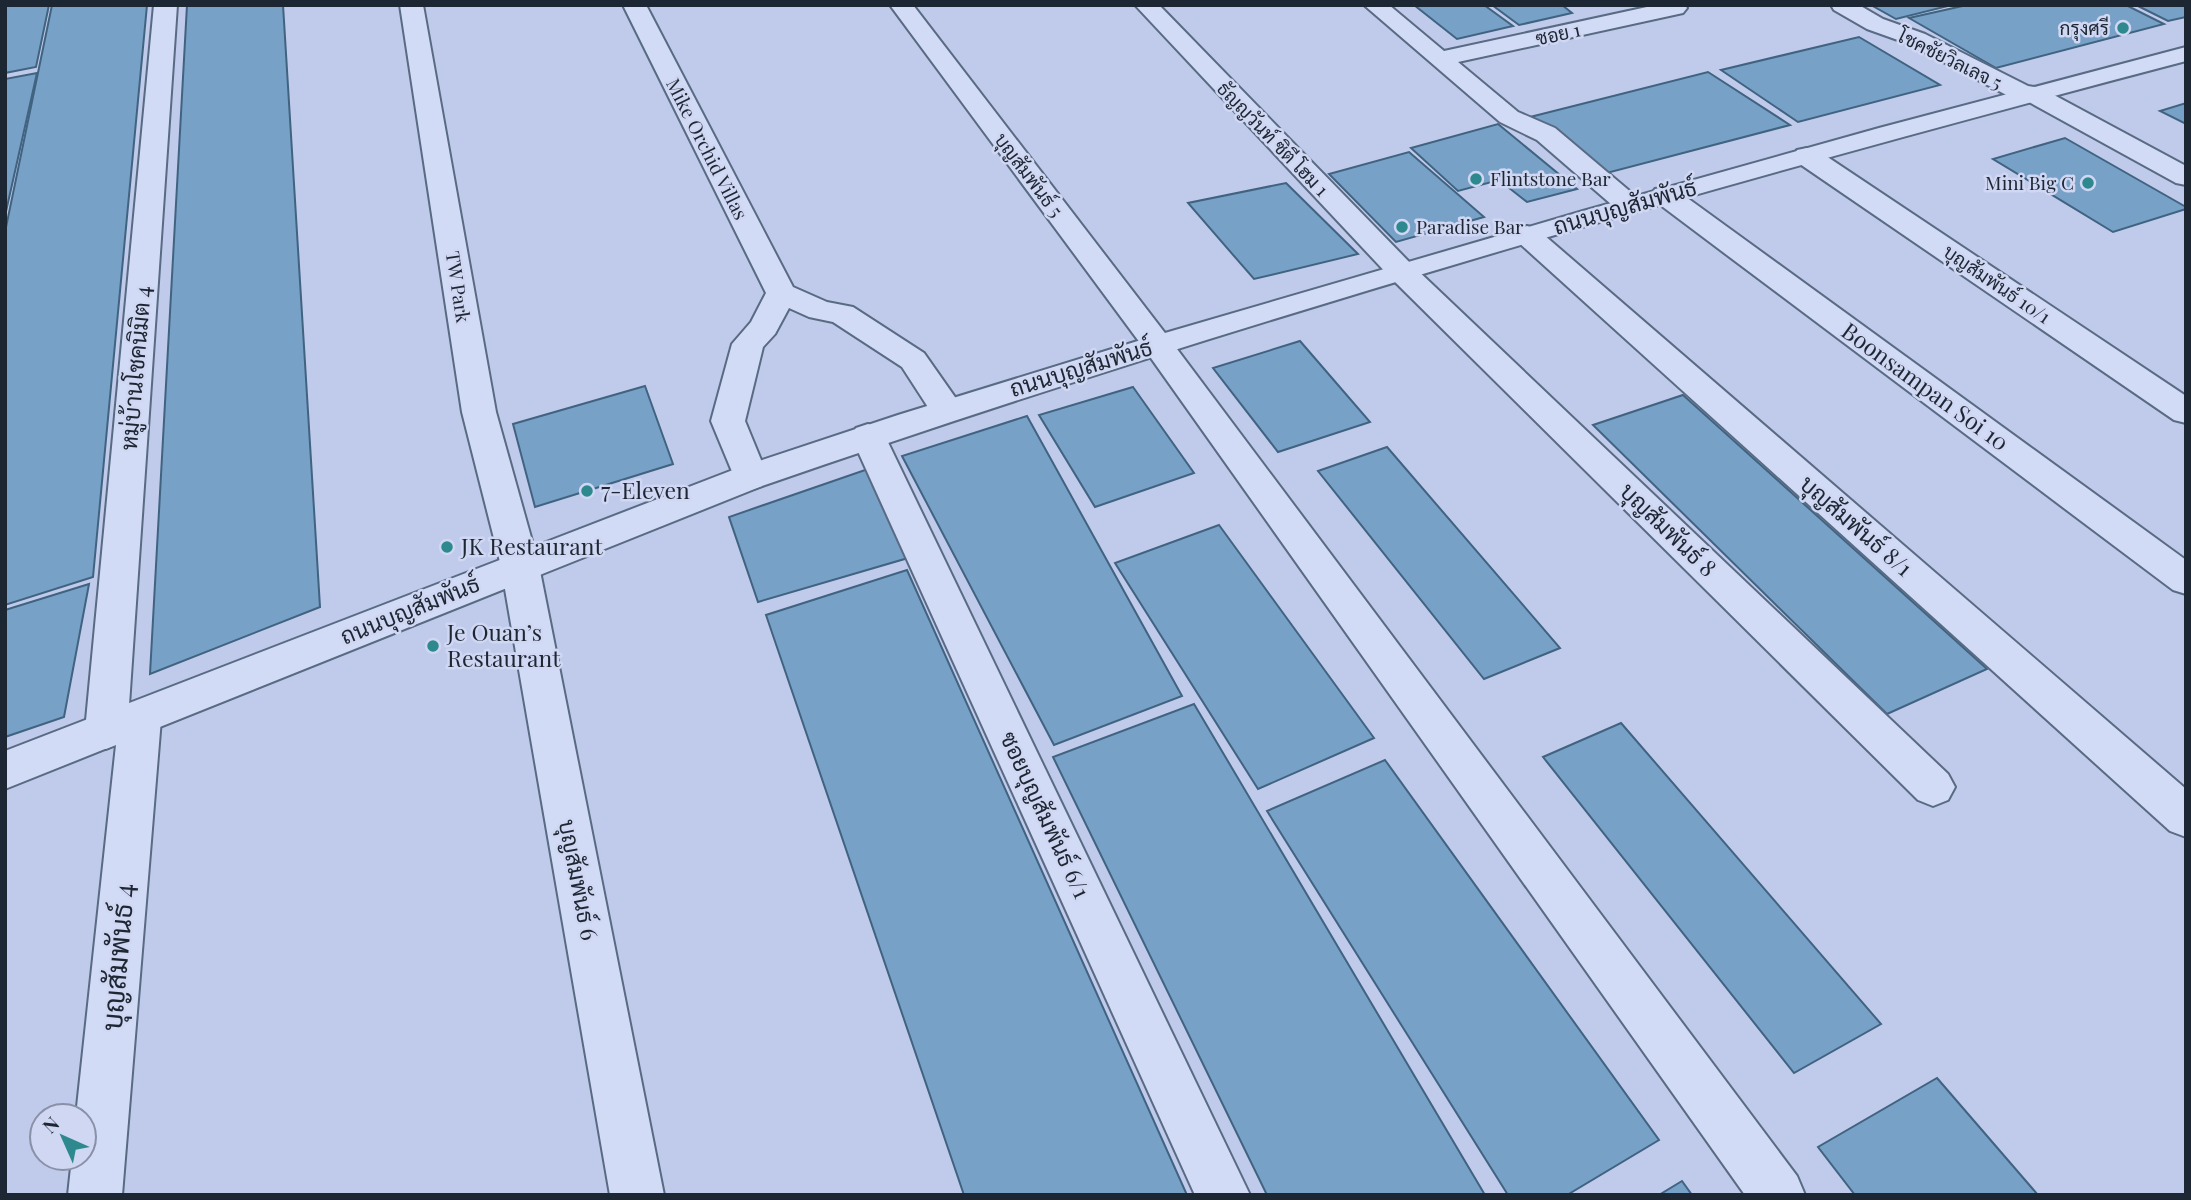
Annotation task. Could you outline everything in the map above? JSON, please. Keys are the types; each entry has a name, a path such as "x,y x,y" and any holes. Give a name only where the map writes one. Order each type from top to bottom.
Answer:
{"street":[{"name":"หมู่บ้านโชคนิมิต 4","path":"123,725 166,5"},
{"name":"TW Park","path":"411,5 479,412 520,566"},
{"name":"Mike Orchid Villas","path":"634,5 781,293"},
{"name":"บุญสัมพันธ์ 5","path":"901,5 1157,344 1778,1195"},
{"name":"ธัญญวันท์ ซิตี โฮม 1","path":"1146,5 1402,272"},
{"path":"1375,5 1509,117 1524,139 1618,208"},
{"name":"โชคชัยวิลเลจ 5","path":"1842,5 1875,24 1917,38 2186,177"},
{"name":"ซอย 1","path":"1440,59 1675,8"},
{"name":"โชคชัยวิลเลจ 5","path":"1875,24 1890,47 1994,104"},
{"name":"ถนนบุญสัมพันธ์","path":"5,770 750,477 947,410 1157,344 1618,208 2029,94 2186,54"},
{"name":"บุญสัมพันธ์ 10/1","path":"1807,156 2186,412"},
{"name":"Boonsampan Soi 10","path":"1665,195 2186,580"},
{"name":"บุญสัมพันธ์ 8/1","path":"1527,235 2186,817"},
{"name":"บุญสัมพันธ์ 8","path":"1402,272 1934,787"},
{"path":"750,477 728,421 748,344 764,327 781,293 820,310 842,313 913,360 947,410"},
{"name":"ซอยบุญสัมพันธ์ 6/1","path":"868,436 1223,1195"},
{"name":"บุญสัมพันธ์ 6","path":"520,566 637,1195"},
{"name":"บุญสัมพันธ์ 4","path":"95,1195 123,725"}],"building":[{"path":"5,5 49,5 36,67 5,73"},
{"path":"52,5 147,5 93,577 5,605 5,232"},
{"path":"187,5 283,5 320,607 150,674"},
{"path":"1414,5 1484,5 1513,26 1457,39"},
{"path":"1492,5 1562,5 1572,13 1519,25"},
{"path":"1871,5 1946,5 1948,6 1896,19"},
{"path":"1967,5 2126,5 2164,24 1996,68 1909,18"},
{"path":"2136,5 2186,5 2186,17 2168,21"},
{"path":"1859,37 1940,85 1798,122 1721,70"},
{"path":"1708,72 1790,125 1603,174 1530,117"},
{"path":"37,73 5,216 5,79"},
{"path":"2186,103 2186,124 2160,111"},
{"path":"1498,124 1577,189 1527,202 1499,180 1458,191 1411,148"},
{"name":"Mini Big C","path":"2065,138 2186,209 2113,232 1993,159"},
{"path":"1409,152 1484,217 1396,242 1329,174"},
{"path":"1286,183 1358,254 1254,279 1188,203"},
{"path":"1300,341 1370,422 1278,452 1213,368"},
{"path":"645,386 673,464 535,507 513,424"},
{"path":"1133,387 1194,473 1095,507 1039,415"},
{"path":"1683,395 1987,669 1887,714 1593,425"},
{"path":"1027,416 1182,696 1054,745 902,456"},
{"path":"1387,447 1560,648 1484,679 1318,471"},
{"path":"868,469 908,558 758,602 729,517"},
{"path":"1219,525 1374,738 1258,789 1115,563"},
{"path":"907,570 1187,1195 964,1195 766,615"},
{"path":"89,584 64,717 5,737 5,610"},
{"path":"1194,704 1485,1195 1267,1195 1053,757"},
{"path":"1621,723 1881,1024 1794,1073 1543,757"},
{"path":"1385,760 1659,1140 1567,1195 1508,1195 1267,811"},
{"path":"1937,1078 2038,1195 1855,1195 1818,1147"},
{"path":"1682,1181 1692,1195 1659,1195"}],"place":[{"name":"กรุงศรี","path":"2123,28"},
{"name":"Flintstone Bar","path":"1476,179"},
{"name":"Mini Big C","path":"2088,183"},
{"name":"Paradise Bar","path":"1402,227"},
{"name":"7-Eleven","path":"587,491"},
{"name":"JK Restaurant","path":"447,547"},
{"name":"Je Ouan’s Restaurant","path":"433,646"}]}
